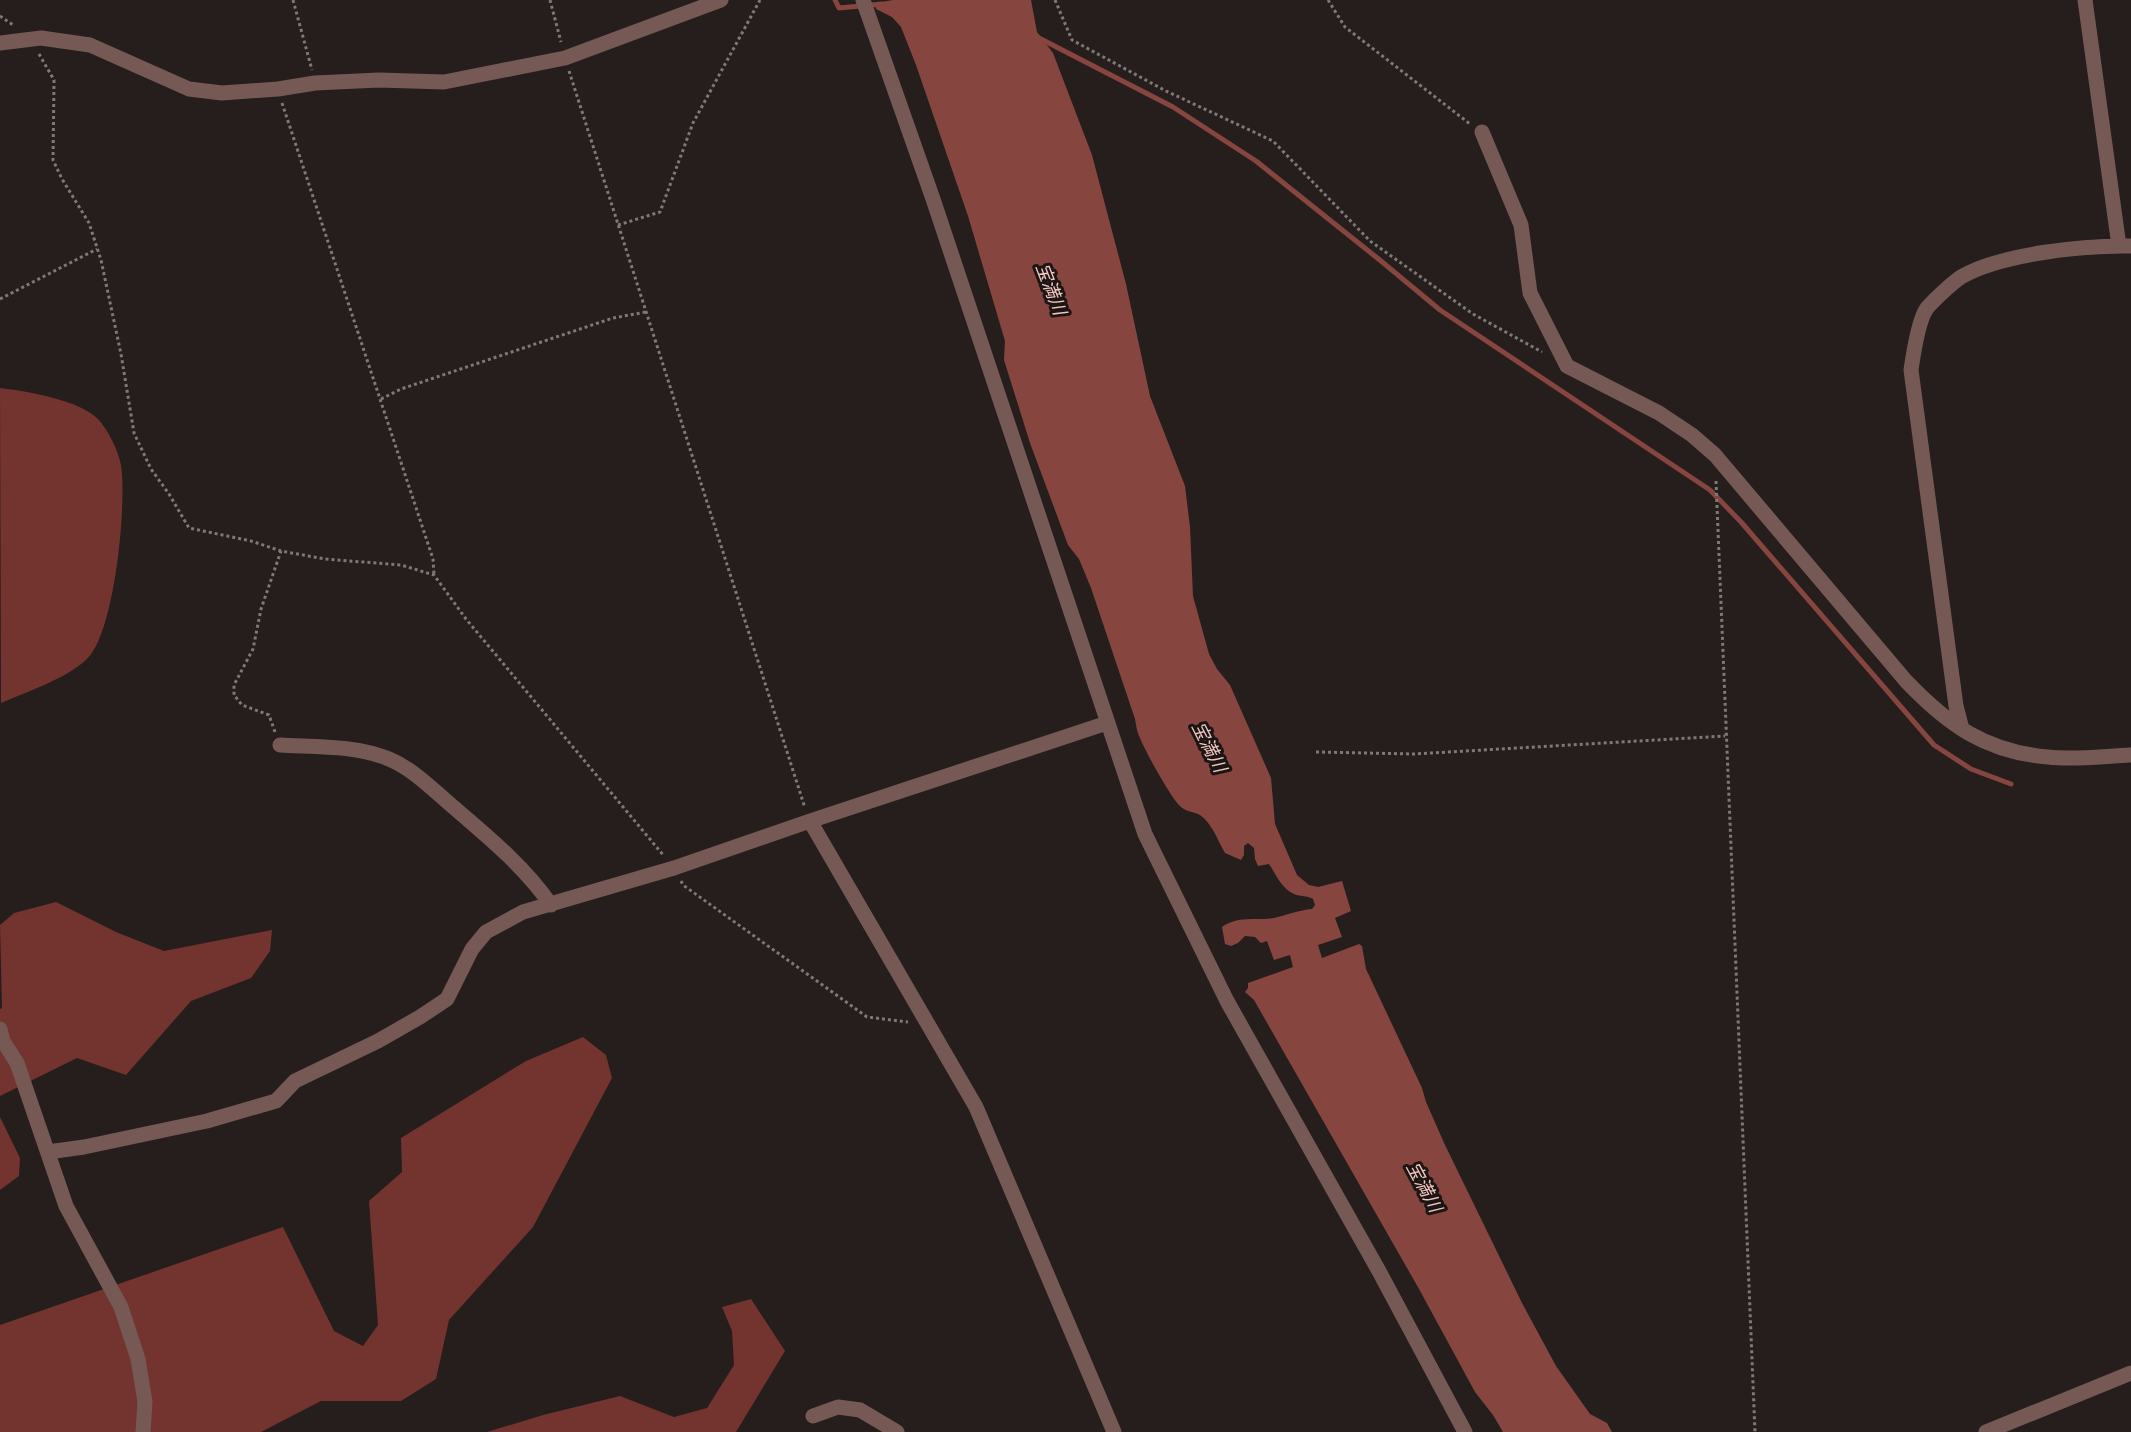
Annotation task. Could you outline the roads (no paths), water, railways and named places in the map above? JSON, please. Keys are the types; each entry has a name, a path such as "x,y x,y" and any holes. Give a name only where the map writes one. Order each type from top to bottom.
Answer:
{"street":[{"path":"0,43 41,38 90,45 189,89 222,93 278,89 315,83 379,80 444,82 565,58 720,0"},
{"path":"863,0 937,211 1145,834 1227,1001 1380,1272 1465,1432"},
{"path":"1962,729 1956,706 1911,370 1915,346 1926,310 1960,278 2001,260 2078,249 2125,246 2085,0"},
{"path":"1482,132 1521,225 1530,293 1567,366 1659,413 1692,435 1715,455 1906,681 1933,708 1962,729 1981,741 2008,750 2049,757 2131,755"},
{"path":"48,1152 84,1148 207,1121 276,1101 295,1081 378,1041 447,999 472,949 486,932 523,912 674,868 1107,723"},
{"path":"280,745 352,750 388,758 411,770 494,842 542,892 551,905"},
{"path":"810,821 976,1107 1114,1432"},
{"path":"0,1029 3,1041 17,1063 66,1206 121,1308 140,1369 145,1402 143,1432"},
{"path":"1986,1432 2131,1373"},
{"path":"813,1416 838,1407 860,1410 897,1432"}],"water":[{"name":"宝満川","path":"893,0 1031,0 1037,32 1053,53 1092,155 1126,284 1150,396 1185,486 1190,527 1193,596 1209,654 1230,685 1271,778 1275,824 1297,875 1309,885 1318,887 1342,881 1351,911 1335,918 1342,937 1318,945 1322,958 1359,944 1362,946 1366,969 1422,1088 1445,1145 1522,1303 1556,1366 1590,1414 1607,1423 1612,1432 1503,1432 1475,1392 1419,1289 1254,1000 1245,992 1248,983 1293,967 1290,955 1274,960 1267,941 1261,943 1255,937 1245,936 1231,946 1225,944 1222,927 1235,921 1274,918 1312,909 1315,905 1313,899 1294,894 1286,889 1269,864 1258,866 1254,848 1248,843 1244,846 1244,855 1241,860 1225,853 1204,818 1184,809 1175,800 1141,739 1091,588 1079,559 1068,545 1030,443 1004,360 1005,341 968,216 916,65 901,27 892,17 876,9 875,3"}],"waterway":[{"path":"835,0 839,8 882,4"},
{"path":"1037,37 1173,107 1256,161 1440,310 1710,490 1741,522 1934,745 1971,769 2011,784"}]}
